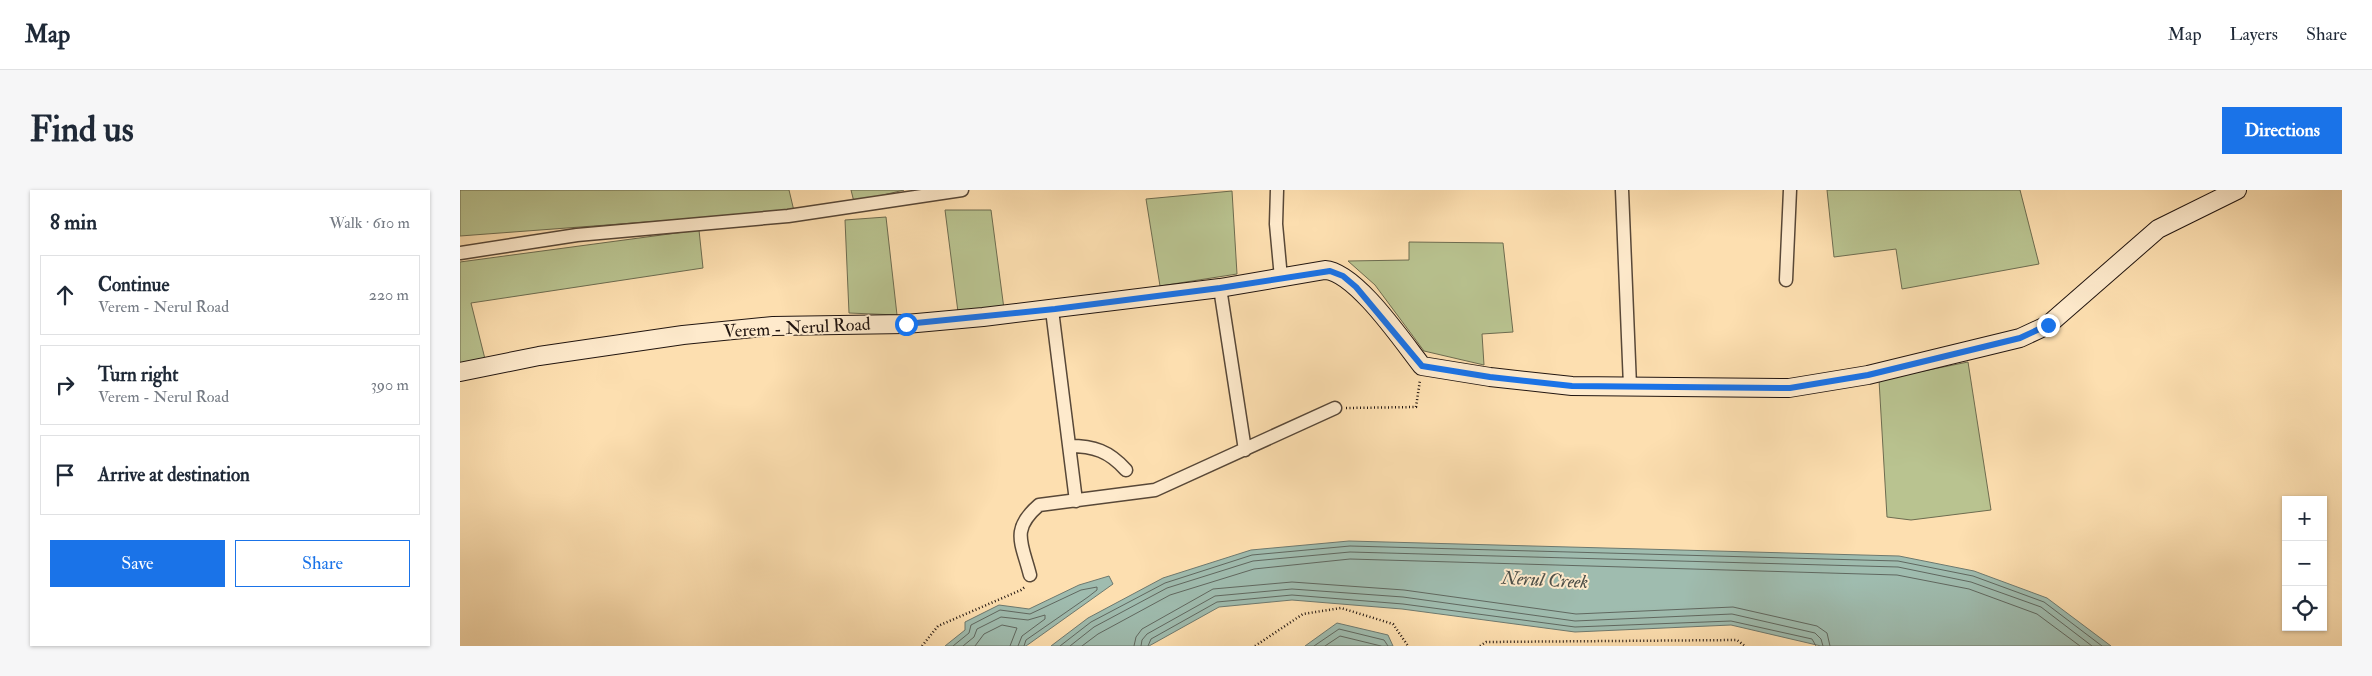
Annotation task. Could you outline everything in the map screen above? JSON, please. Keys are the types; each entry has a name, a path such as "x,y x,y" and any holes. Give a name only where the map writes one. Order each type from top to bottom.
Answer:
{"main road":[{"path":"1422,366 1490,377 1563,385 1790,388 1868,375 2020,338 2048,325 2158,229 2237,190"},
{"name":"Verem - Nerul Road","path":"460,372 539,356 683,335 764,326 906,324 1052,310 1220,288 1325,270 1343,276 1364,294 1422,366"}],"street":[{"path":"460,253 578,234 788,216 962,190"},
{"path":"1277,190 1276,224 1282,278"},
{"path":"1622,190 1630,386"},
{"path":"1786,280 1790,190"},
{"path":"1220,288 1245,450"},
{"path":"1052,310 1076,501"},
{"path":"1030,576 1019,535 1026,517 1039,505 1155,490 1335,408"},
{"path":"1069,446 1088,446 1101,449 1116,458 1126,470"}],"path":[{"path":"1335,408 1416,407 1422,366"},
{"path":"922,646 938,626 1021,590 1028,583 1030,576"},
{"path":"1255,646 1303,614 1341,608 1393,624 1408,646"},
{"path":"1480,646 1486,642 1727,640 1737,640 1745,646"}],"green space":[{"path":"460,190 789,190 794,211 460,236"},
{"path":"851,190 904,190 854,202"},
{"path":"1827,190 2020,190 2039,264 1902,289 1896,249 1834,257"},
{"path":"1232,191 1237,274 1160,286 1146,199"},
{"path":"945,210 991,210 1004,309 958,312"},
{"path":"886,217 897,315 849,313 845,220"},
{"path":"699,230 703,268 471,303 485,359 460,365 460,262"},
{"path":"1409,242 1503,243 1513,332 1482,334 1484,365 1424,351 1375,285 1348,261 1409,260"},
{"path":"1968,362 1991,510 1911,520 1887,517 1879,380"}],"water":[{"name":"Nerul Creek","path":"1349,541 1899,556 1974,571 2047,598 2111,646 1821,646 1731,625 1575,632 1402,609 1292,600 1219,607 1149,646 1051,646 1088,618 1163,578 1251,550"},
{"path":"1109,576 1113,584 1026,646 945,646 965,630 965,622 999,605 1029,609 1079,585"},
{"path":"1337,623 1388,635 1393,646 1305,646"}],"route":[{"path":"906,324 1055,309 1220,288 1296,274 1330,271 1343,276 1364,294 1422,366 1490,377 1572,386 1790,388 1868,375 2020,338 2048,325"}]}
